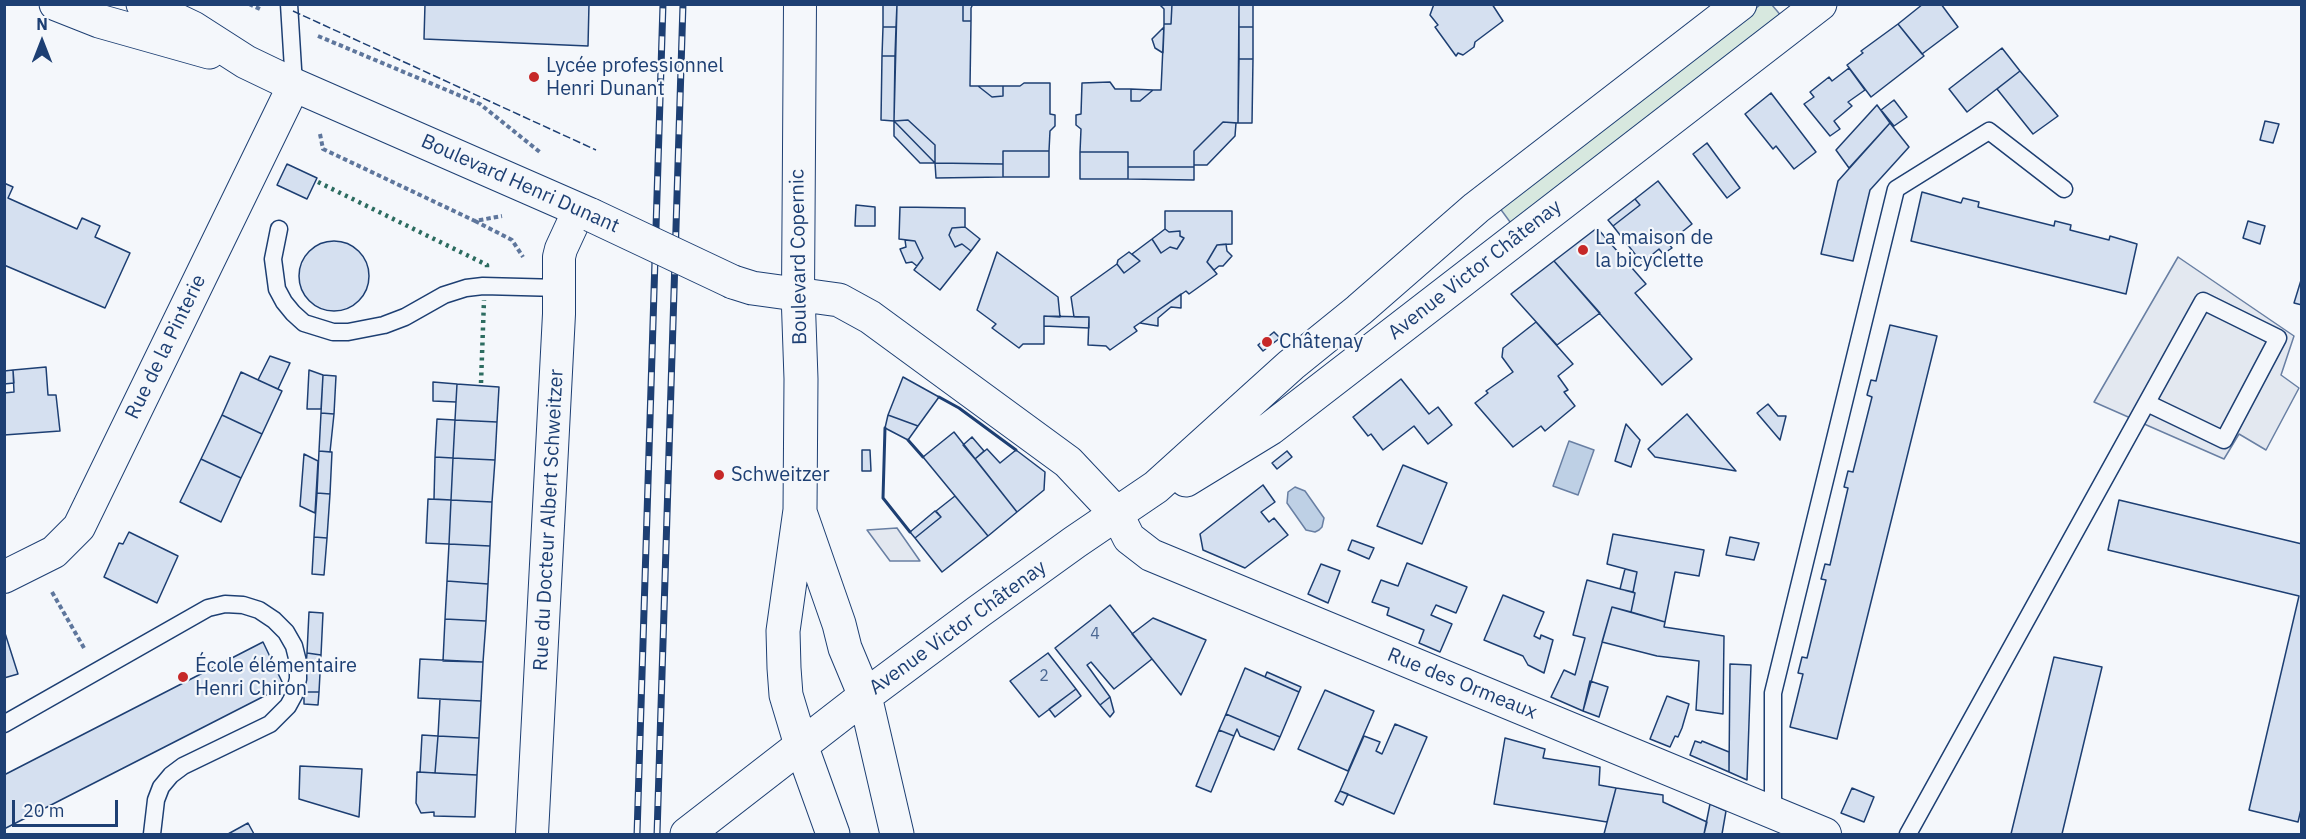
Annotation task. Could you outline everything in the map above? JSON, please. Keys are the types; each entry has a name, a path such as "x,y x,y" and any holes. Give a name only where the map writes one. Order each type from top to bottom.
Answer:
{"main road":[{"name":"Boulevard Henri Dunant","path":"56,4 99,21 151,37 246,62"},
{"name":"Boulevard Henri Dunant","path":"143,4 193,28 246,62 302,89 578,210 733,282 752,288 839,300 870,317 1068,462 1117,514"},
{"name":"Avenue Victor Châtenay","path":"1117,514 1163,494 1271,428 1820,4"},
{"name":"Avenue Victor Châtenay","path":"697,827 865,696 1046,563 1156,487 1291,365 1476,208 1728,8"},
{"name":"Boulevard Copernic","path":"798,293 801,379 800,510 783,631 786,695 801,745 833,834"},
{"name":"Boulevard Copernic","path":"800,510 818,557 844,648 865,696 897,834"}],"street":[{"name":"Boulevard Copernic","path":"798,293 800,4"},
{"name":"Rue de la Pinterie","path":"4,577 54,552 80,526 302,89"},
{"name":"Rue du Docteur Albert Schweitzer","path":"532,834 561,249 578,210"},
{"name":"Rue des Ormeaux","path":"1117,514 1129,538 1151,555 1825,834"}],"lane":[{"path":"289,4 289,22 302,89"},
{"path":"1773,812 1773,693 1896,189 1989,131 2064,189"},
{"path":"279,229 273,259 278,289 284,302 304,323 333,332 348,332 384,325 405,317 444,295 466,288 560,286"},
{"path":"1908,834 2203,301 2278,338 2224,440 2147,403"},
{"path":"4,724 208,608 225,604 243,605 259,610 274,620 290,639 298,662 298,678 294,695 288,706 270,724 183,765 171,775 156,800 152,834"}],"path":[{"path":"249,4 359,55 480,104 540,152 578,210"},
{"path":"302,89 323,149 512,240 530,266 560,286"},
{"path":"475,221 509,215"},
{"path":"49,586 87,652"}],"shaded area":[{"path":"1760,5 1772,5 1783,18 1513,226 1499,207"},
{"path":"2178,257 2294,336 2281,375 2299,388 2266,450 2239,434 2224,459 2094,402"},
{"path":"897,528 920,561 890,561 867,530"}],"water":[{"path":"1569,441 1594,450 1578,495 1553,486"},
{"path":"1295,487 1305,491 1324,518 1322,527 1315,532 1306,530 1287,503 1288,492"}],"building":[{"path":"425,4 589,4 588,46 424,39"},
{"path":"883,4 897,4 896,27 883,27"},
{"path":"897,4 963,4 963,21 971,21 970,86 978,86 992,97 1003,96 1003,86 1050,83 1050,114 1055,115 1055,126 1050,131 1049,151 1003,151 1003,164 935,163 935,145 908,120 894,121"},
{"path":"963,4 973,4 971,21 963,21"},
{"path":"1159,4 1172,4 1171,24 1164,24 1164,9"},
{"path":"1172,4 1239,4 1238,123 1223,122 1194,151 1194,167 1128,167 1128,152 1080,152 1081,129 1076,125 1076,115 1081,114 1082,83 1110,82 1115,89 1131,89 1131,101 1140,101 1153,90 1161,90 1164,24 1171,24"},
{"path":"1239,4 1253,4 1253,27 1239,27"},
{"path":"1434,4 1492,4 1503,21 1475,42 1474,47 1463,55 1458,53 1456,56 1435,27 1438,25 1430,15"},
{"path":"1923,4 1941,4 1958,27 1922,54 1898,24"},
{"path":"1898,24 1924,56 1871,97 1847,65 1863,53 1861,51"},
{"path":"883,27 896,27 895,56 882,56"},
{"path":"1164,27 1163,53 1155,48 1152,39"},
{"path":"1239,27 1253,27 1253,59 1239,59"},
{"path":"2002,48 2020,71 1967,112 1949,89"},
{"path":"882,56 895,56 894,121 881,120"},
{"path":"1239,59 1253,59 1252,123 1238,123"},
{"path":"1849,68 1865,90 1848,102 1852,106 1834,121 1840,129 1830,136 1804,104 1814,97 1810,92 1829,77 1832,81"},
{"path":"2020,71 2058,116 2033,134 1997,89"},
{"path":"978,86 1003,86 1003,96 992,97"},
{"path":"1131,89 1153,90 1140,101 1131,101"},
{"path":"1771,93 1816,152 1794,169 1776,146 1773,149 1745,114"},
{"path":"1894,100 1907,117 1894,126 1881,110"},
{"path":"1877,105 1890,123 1849,168 1836,150"},
{"path":"908,120 935,145 935,163 894,121"},
{"path":"894,121 935,163 920,163 894,136"},
{"path":"2265,121 2279,124 2273,143 2260,140"},
{"path":"1223,122 1236,123 1235,136 1207,165 1194,165 1194,151"},
{"path":"1890,123 1909,147 1870,190 1853,261 1821,254 1838,181"},
{"path":"1707,143 1740,188 1727,198 1693,154"},
{"path":"1003,151 1049,151 1049,177 1003,177"},
{"path":"1080,152 1128,152 1128,179 1080,179"},
{"path":"935,163 1003,164 1003,177 936,178"},
{"path":"287,164 317,178 307,199 277,185"},
{"path":"1128,167 1194,167 1194,180 1128,179"},
{"path":"1658,181 1692,224 1668,243 1672,248 1663,254 1659,249 1642,263 1613,226 1640,205 1635,199"},
{"path":"4,183 13,187 8,198 77,229 82,218 100,226 95,237 130,253 105,308 4,265"},
{"path":"1922,192 1961,203 1963,198 1979,202 1978,207 2054,226 2055,221 2071,225 2070,230 2109,240 2110,236 2137,244 2126,294 1911,241"},
{"path":"1635,199 1640,205 1613,226 1608,220"},
{"path":"856,205 875,207 875,226 855,226"},
{"path":"900,207 965,208 965,227 952,228 949,235 955,247 962,244 971,251 940,290 914,270 923,258 915,241 899,239"},
{"path":"1165,211 1232,211 1232,244 1217,245 1207,262 1217,274 1189,294 1186,291 1134,327 1137,331 1110,350 1106,346 1088,345 1089,317 1074,317 1071,297 1117,264 1124,273 1140,261 1132,254 1152,239 1161,253 1170,247 1177,249 1184,238 1180,236 1180,231 1169,232 1165,229"},
{"path":"2248,221 2265,226 2260,244 2243,238"},
{"path":"965,227 980,239 971,251 962,244 955,247 949,235 952,228"},
{"path":"1597,228 1646,284 1635,293 1692,359 1662,385 1554,261"},
{"path":"1165,229 1169,232 1180,231 1180,236 1184,238 1177,249 1170,247 1161,253 1152,239"},
{"path":"905,240 915,241 923,258 917,266 912,262 906,263 900,249 906,247"},
{"path":"334,241 347,244 359,251 366,263 369,276 366,289 359,301 347,308 334,311 321,308 309,301 302,289 299,276 302,263 309,251 321,244"},
{"path":"1226,244 1227,251 1232,256 1223,266 1214,270 1207,262 1217,245"},
{"path":"997,252 1058,297 1060,317 1044,316 1044,344 1023,344 1019,348 992,328 996,324 977,310"},
{"path":"1129,252 1140,261 1124,273 1117,264 1118,260"},
{"path":"1554,261 1600,313 1557,345 1511,294"},
{"path":"2302,277 2302,305 2294,303"},
{"path":"1181,294 1181,308 1171,307 1158,318 1158,326 1140,323"},
{"path":"1044,316 1089,317 1089,328 1044,326"},
{"path":"1536,322 1573,364 1558,376 1568,390 1564,392 1575,406 1545,431 1541,426 1513,447 1475,403 1488,393 1486,391 1513,372 1502,357 1503,348"},
{"path":"1890,325 1937,336 1837,739 1790,727 1803,674 1798,673 1802,657 1807,658 1826,580 1821,579 1825,564 1830,565 1848,488 1844,487 1848,471 1853,472 1872,397 1867,395 1871,380 1876,381"},
{"path":"1274,332 1280,338 1263,351 1258,345"},
{"path":"270,356 290,363 278,389 258,380"},
{"path":"46,367 48,395 56,395 60,431 4,435 4,393 14,392 13,370"},
{"path":"13,370 14,383 4,384 4,371"},
{"path":"309,370 323,375 321,409 307,409"},
{"path":"241,372 282,391 262,434 222,415"},
{"path":"323,375 336,376 334,414 321,413"},
{"path":"903,377 939,397 918,426 888,415"},
{"path":"1401,379 1429,414 1438,407 1452,425 1428,444 1414,426 1383,450 1371,434 1368,436 1353,417"},
{"path":"433,382 457,384 456,402 433,401"},
{"path":"457,384 499,387 497,422 455,420"},
{"path":"1768,404 1778,416 1786,416 1780,440 1757,413"},
{"path":"321,413 334,414 330,452 319,451"},
{"path":"1687,414 1736,471 1655,457 1648,449"},
{"path":"222,415 262,434 241,478 201,459"},
{"path":"888,415 918,426 908,440 885,428"},
{"path":"437,419 455,420 453,458 435,457"},
{"path":"455,420 497,422 495,460 453,458"},
{"path":"1626,424 1640,440 1631,467 1615,461"},
{"path":"954,432 1017,512 988,536 923,457"},
{"path":"972,437 984,451 975,459 963,445"},
{"path":"987,449 1000,463 1016,450 1045,472 1044,490 1017,512 975,459"},
{"path":"862,450 870,450 871,471 862,471"},
{"path":"319,451 332,452 330,494 317,493"},
{"path":"1287,451 1292,457 1277,469 1272,463"},
{"path":"304,454 318,461 315,513 300,506"},
{"path":"435,457 453,458 451,500 434,499"},
{"path":"453,458 495,460 492,502 451,500"},
{"path":"201,459 241,478 221,522 180,502"},
{"path":"1403,465 1447,483 1422,544 1377,526"},
{"path":"1263,485 1275,502 1261,512 1269,522 1274,518 1288,535 1245,568 1203,550 1200,534"},
{"path":"317,493 330,494 327,538 314,537"},
{"path":"955,496 988,536 942,572 915,538 941,517 936,511"},
{"path":"428,499 451,500 449,544 426,543"},
{"path":"451,500 492,502 490,546 449,544"},
{"path":"2119,500 2302,544 2302,805 2298,822 2249,810 2299,596 2108,550"},
{"path":"935,511 941,517 915,538 910,532"},
{"path":"129,532 178,556 157,603 104,577 119,543 123,544"},
{"path":"1613,534 1704,550 1699,576 1675,572 1665,622 1631,612 1637,572 1607,564"},
{"path":"314,537 327,538 324,575 312,574"},
{"path":"1730,537 1759,543 1754,560 1726,555"},
{"path":"1352,540 1374,548 1369,559 1348,550"},
{"path":"449,544 490,546 488,584 447,581"},
{"path":"1407,563 1467,587 1456,613 1436,605 1431,615 1452,624 1440,652 1419,643 1424,630 1387,615 1389,608 1372,602 1381,580 1398,586"},
{"path":"1321,564 1340,571 1328,603 1308,594"},
{"path":"1625,569 1637,572 1633,592 1620,589"},
{"path":"1587,580 1635,593 1631,612 1612,607 1583,711 1551,697 1564,670 1575,675 1585,638 1573,635"},
{"path":"447,581 488,584 486,621 445,619"},
{"path":"1503,595 1544,612 1534,636 1540,639 1541,635 1553,640 1544,673 1528,665 1523,656 1484,640"},
{"path":"1110,605 1152,659 1114,689 1091,662 1087,665 1110,697 1100,705 1055,648"},
{"path":"1612,607 1665,622 1664,627 1724,636 1723,714 1696,710 1699,661 1657,656 1602,642"},
{"path":"309,612 323,613 321,655 307,653"},
{"path":"1153,618 1206,640 1181,695 1132,634"},
{"path":"445,619 486,621 483,662 443,661"},
{"path":"4,630 18,674 4,678"},
{"path":"263,642 284,686 4,829 4,775"},
{"path":"307,653 321,655 319,692 304,692"},
{"path":"1048,653 1076,689 1039,717 1010,681"},
{"path":"2054,657 2102,667 2062,834 2011,834"},
{"path":"420,659 483,662 481,701 418,698"},
{"path":"1730,664 1751,665 1747,780 1729,772"},
{"path":"1245,668 1299,692 1280,737 1226,714"},
{"path":"1267,672 1301,687 1299,692 1265,677"},
{"path":"1590,681 1608,687 1599,717 1583,711"},
{"path":"1076,689 1081,696 1055,717 1049,709"},
{"path":"1325,690 1374,711 1348,771 1298,749"},
{"path":"304,692 319,692 318,705 304,704"},
{"path":"1667,696 1689,704 1682,728 1670,747 1650,739"},
{"path":"1110,697 1114,712 1110,717 1100,705"},
{"path":"440,699 481,701 479,738 438,736"},
{"path":"1226,714 1280,737 1274,750 1240,736 1237,729 1234,736 1219,730"},
{"path":"1395,724 1427,737 1394,814 1340,791 1364,736 1380,742 1376,751 1382,754"},
{"path":"1219,730 1234,736 1211,792 1196,786"},
{"path":"422,735 438,736 435,773 420,772"},
{"path":"438,736 479,738 477,775 435,773"},
{"path":"1505,738 1545,749 1543,758 1600,767 1599,785 1616,788 1607,822 1494,804"},
{"path":"1695,741 1701,743 1702,741 1729,752 1729,772 1690,755"},
{"path":"300,766 362,769 359,817 299,799"},
{"path":"417,772 477,775 475,817 434,816 434,812 421,813 416,803"},
{"path":"1616,788 1663,795 1663,802 1707,822 1704,834 1604,834"},
{"path":"1852,788 1874,797 1864,822 1841,813"},
{"path":"1340,791 1348,794 1343,805 1335,801"},
{"path":"1710,804 1726,811 1722,834 1704,834"},
{"path":"248,823 254,834 228,834"}],"railway":[{"path":"637,834 663,4"},
{"path":"657,834 683,4"}],"hedge":[{"path":"318,182 487,265 487,271"},
{"path":"481,383 484,300"}],"fence":[{"path":"293,11 596,150"}],"wall":[{"path":"939,397 959,408 1016,450"},
{"path":"885,428 883,498 910,532"},
{"path":"908,440 923,457"}],"place":[{"name":"Lycée professionnel Henri Dunant","path":"534,77"},
{"name":"La maison de la bicyclette","path":"1583,250"},
{"name":"Châtenay","path":"1267,342"},
{"name":"Schweitzer","path":"719,475"},
{"name":"École élémentaire Henri Chiron","path":"183,677"}]}
